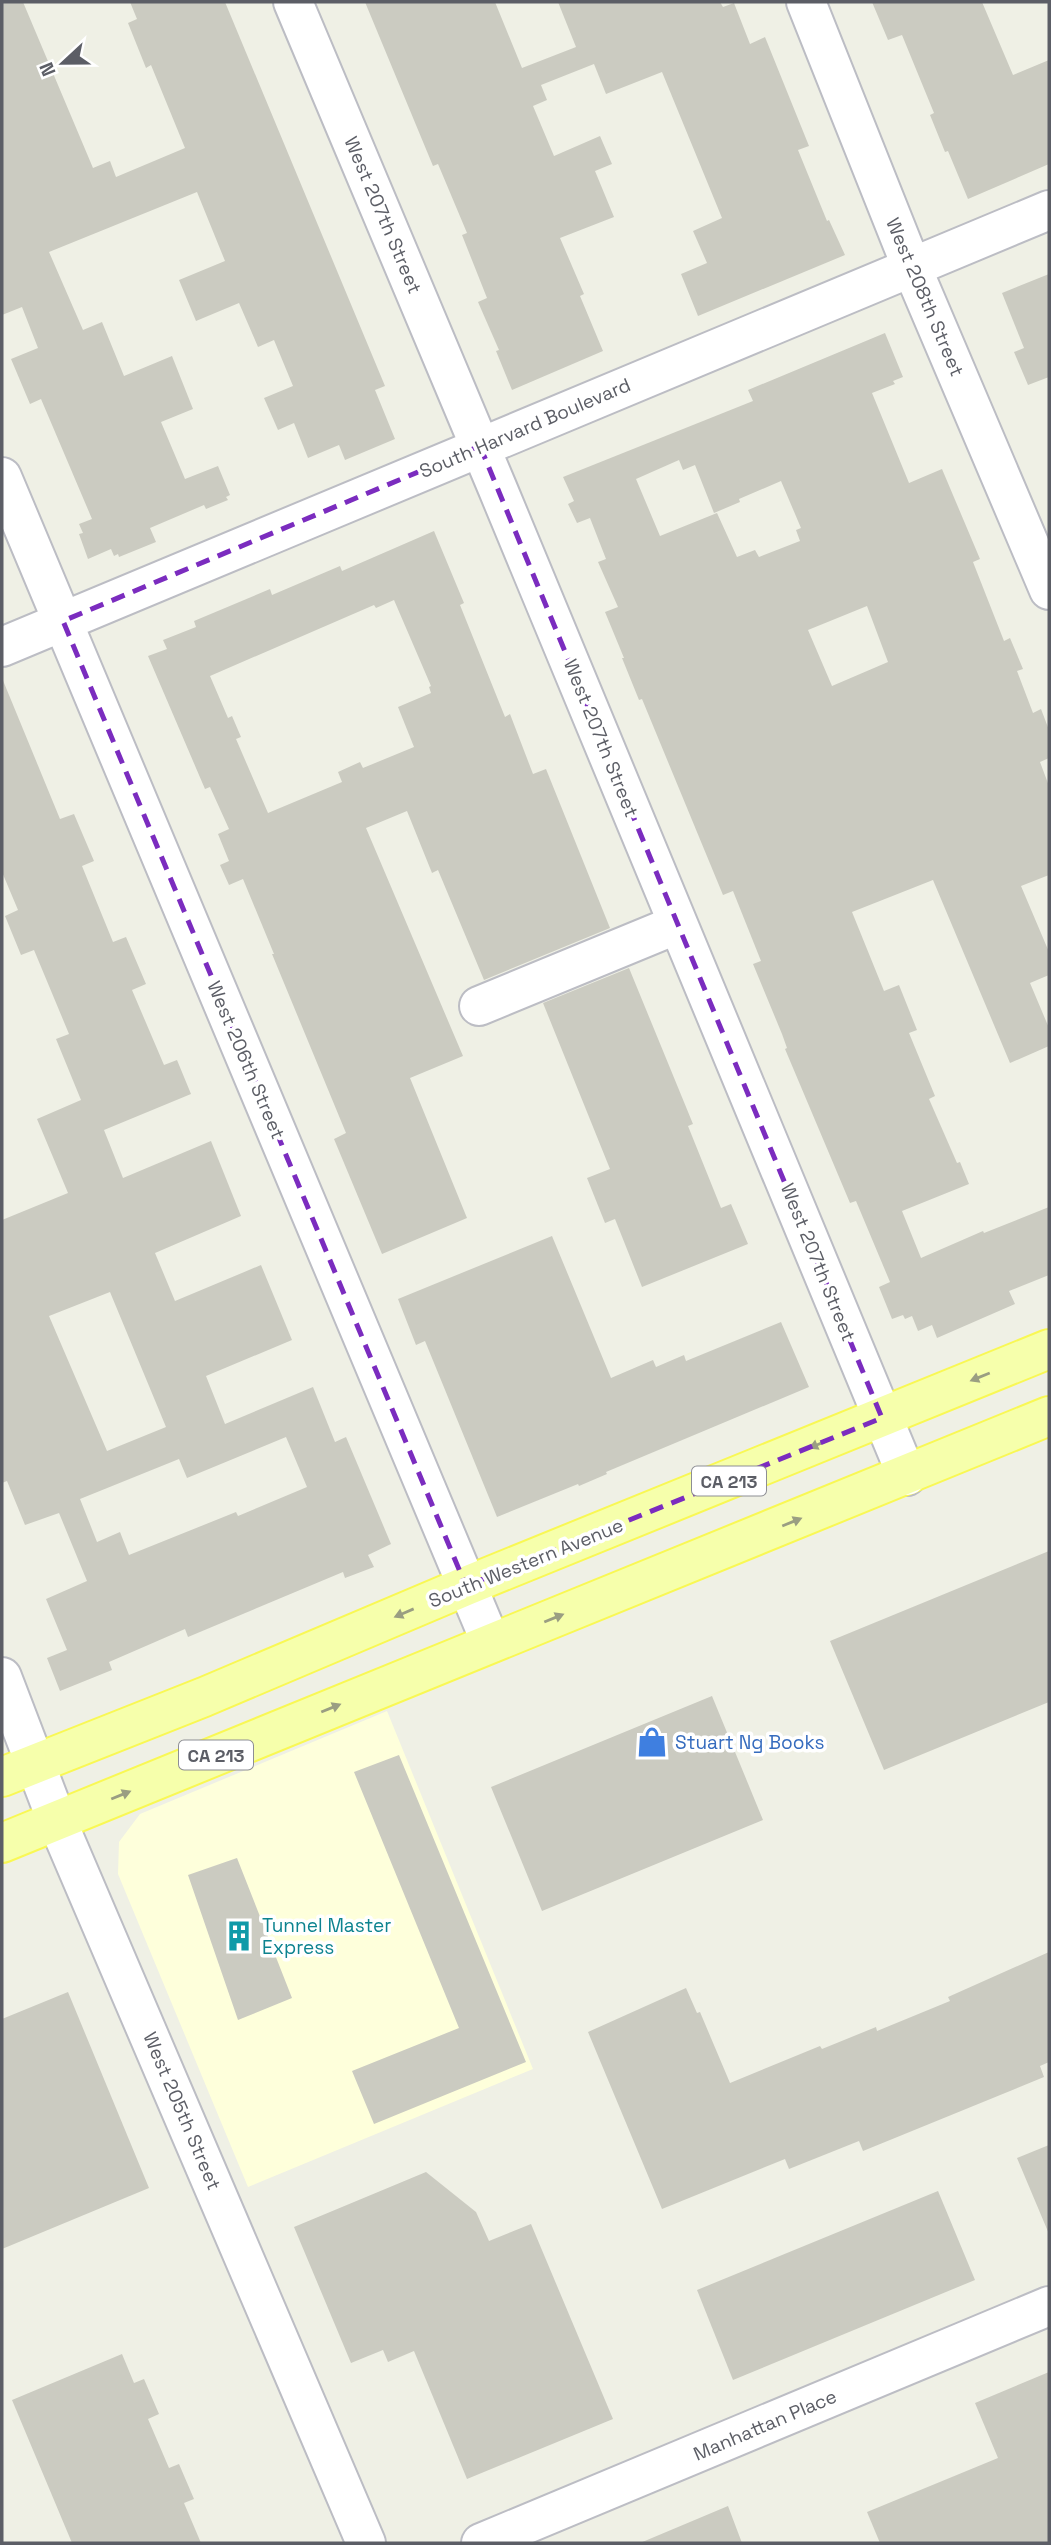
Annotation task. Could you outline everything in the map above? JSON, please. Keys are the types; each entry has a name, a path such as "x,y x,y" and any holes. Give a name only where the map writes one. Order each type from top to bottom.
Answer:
{"main road":[{"name":"South Western Avenue","path":"19,1770 204,1697 467,1586 1049,1349"},
{"name":"CA 213","path":"2,1843 1049,1416"}],"street":[{"name":"West 207th Street","path":"293,2 907,1476"},
{"name":"West 208th Street","path":"806,2 912,268 1049,590"},
{"name":"South Harvard Boulevard","path":"2,647 1049,210"},
{"name":"West 206th Street","path":"2,477 491,1643"},
{"path":"479,1006 678,924"},
{"name":"West 205th Street","path":"2,1677 19,1770 57,1821 366,2543"},
{"name":"Manhattan Place","path":"481,2543 1049,2306"}],"highlighted area":[{"path":"480,446 882,1418 466,1586 63,621"}],"shaded area":[{"path":"387,1711 533,2069 248,2187 118,1874 119,1842 140,1814"}],"building":[{"path":"2,2 23,2 93,168 110,161 116,177 185,148 151,65 146,68 128,23 137,19 130,2 225,2 385,386 375,390 395,439 345,460 339,445 308,458 294,423 278,430 264,398 293,386 274,340 258,347 239,303 196,321 179,280 225,261 197,192 49,252 83,330 102,322 124,376 172,356 193,409 161,422 185,479 218,466 230,495 226,497 228,500 206,509 204,505 150,528 156,542 119,557 118,554 114,556 111,549 88,559 79,534 83,533 79,524 92,519 41,399 30,404 11,359 38,348 22,307 2,315"},
{"path":"365,2 495,2 522,68 576,47 558,2 720,2 723,7 734,3 750,44 765,37 809,146 798,150 827,221 829,220 845,255 698,316 681,274 707,263 693,231 722,218 662,72 606,94 594,64 541,85 547,100 533,106 554,156 600,136 612,164 595,171 614,217 560,238 584,294 580,296 603,351 512,390 496,351 499,350 478,302 487,298 462,235 467,233 438,164 433,166"},
{"path":"872,2 982,2 1013,75 1049,60 1049,164 968,199 930,115 934,113 902,35 888,40"},
{"path":"1049,274 1049,377 1028,385 1014,352 1024,348 1002,293"},
{"path":"885,333 903,377 893,381 895,384 872,393 909,483 942,469 980,559 973,562 1004,641 1010,638 1023,669 1017,671 1033,713 1041,709 1049,730 1049,758 1040,762 1049,786 1049,875 1021,886 1049,952 1049,975 1030,983 1049,1028 1049,1046 1010,1063 933,880 852,912 884,991 899,985 917,1030 909,1033 935,1096 929,1099 969,1184 902,1211 921,1258 983,1231 984,1233 1049,1207 1049,1275 1009,1291 1015,1304 937,1338 932,1325 918,1331 912,1316 905,1319 903,1315 892,1319 879,1287 890,1282 856,1201 850,1203 785,1049 787,1048 782,1034 753,964 761,961 733,891 723,895 642,699 639,700 622,658 605,612 618,607 598,562 606,559 590,518 577,523 568,504 574,501 563,477 753,401 748,390","holes":["679,460 683,470 695,465 714,513 781,481 801,528 796,530 800,541 759,557 755,550 737,557 717,513 660,536 636,479","867,606 888,662 832,686 808,630"]},
{"path":"434,531 464,603 460,605 505,717 510,714 533,774 546,769 610,928 484,980 438,870 432,873 407,811 366,828 463,1056 410,1078 467,1218 382,1254 334,1139 346,1133 243,879 229,885 220,865 229,861 218,834 229,829 210,787 205,789 148,656 167,649 163,640 196,627 194,621 270,589 272,595 340,566 342,571","holes":["394,600 431,686 431,693 398,707 414,747 363,768 360,762 338,772 342,782 268,813 236,739 241,737 232,716 228,718 210,676 374,605 376,608"]},
{"path":"2,678 60,819 74,814 94,861 82,866 113,942 126,937 146,984 132,990 164,1065 177,1060 191,1094 104,1130 123,1178 211,1141 241,1216 155,1253 175,1301 261,1265 292,1340 206,1376 225,1424 313,1387 335,1442 346,1437 391,1544 368,1555 374,1567 345,1578 343,1572 188,1637 185,1629 109,1662 112,1670 60,1691 47,1658 67,1650 46,1599 87,1581 59,1513 25,1525 7,1481 2,1483 2,1220 68,1193 37,1119 81,1100 56,1039 69,1034 34,950 21,955 5,916 18,910 2,872","holes":["110,1292 166,1427 107,1451 49,1316","286,1437 307,1487 238,1516 236,1512 129,1555 120,1532 97,1542 80,1499 179,1459 187,1478"]},
{"path":"629,968 693,1124 688,1126 721,1208 731,1204 748,1244 642,1287 615,1219 605,1223 587,1178 610,1169 543,1003"},
{"path":"552,1236 611,1378 653,1360 656,1367 684,1355 686,1361 781,1322 809,1387 606,1472 607,1474 579,1486 578,1484 497,1517 425,1341 416,1345 398,1299"},
{"path":"1049,1551 1049,1702 884,1770 830,1641"},
{"path":"712,1696 763,1820 542,1911 491,1787"},
{"path":"399,1755 526,2062 374,2124 352,2071 459,2028 354,1772"},
{"name":"Tunnel Master Express","path":"237,1858 292,1998 238,2020 188,1875"},
{"path":"1049,1952 1049,2062 1040,2066 1044,2077 863,2151 859,2141 789,2169 785,2159 662,2209 588,2032 686,1988 697,2013 700,2012 730,2083 820,2046 822,2049 876,2027 877,2031 950,2001 948,1997"},
{"path":"68,1992 149,2188 2,2249 2,2019"},
{"path":"1049,2145 1049,2234 1017,2158"},
{"path":"426,2172 476,2212 489,2241 531,2224 613,2419 467,2479 414,2351 388,2362 383,2350 351,2363 294,2227"},
{"path":"938,2191 975,2280 733,2380 697,2290"},
{"path":"122,2354 134,2383 144,2379 159,2414 148,2419 169,2468 179,2464 194,2499 184,2503 201,2543 72,2543 12,2400"},
{"path":"1049,2372 1049,2543 880,2543 867,2512 998,2458 975,2403"},
{"path":"728,2506 742,2543 640,2543"}],"place":[{"name":"Stuart Ng Books","path":"652,1742"},
{"name":"Tunnel Master Express","path":"239,1936"}]}
